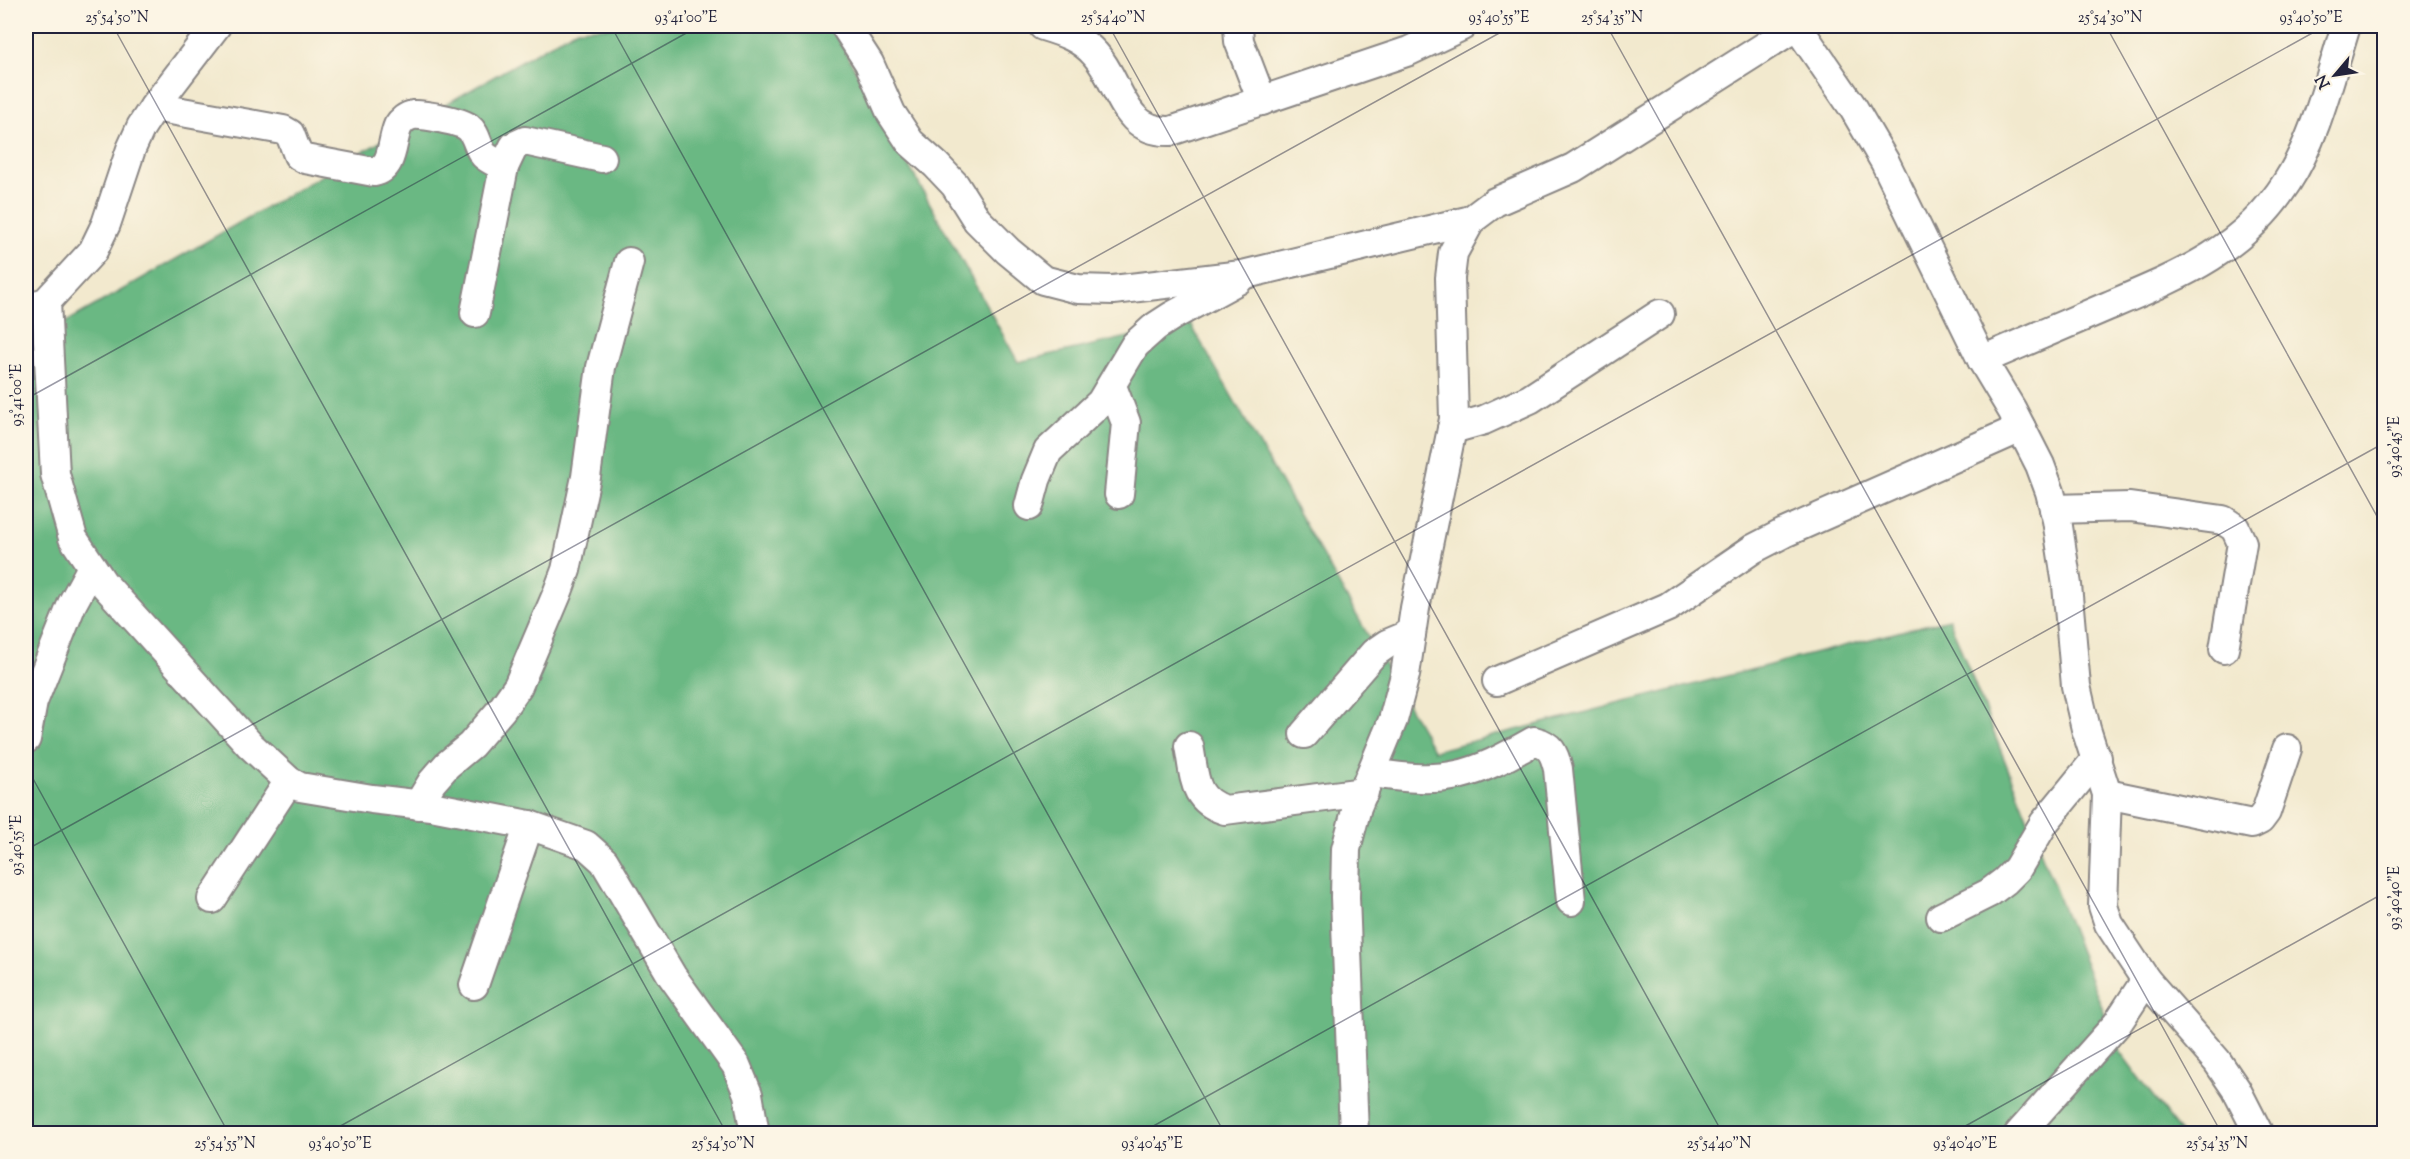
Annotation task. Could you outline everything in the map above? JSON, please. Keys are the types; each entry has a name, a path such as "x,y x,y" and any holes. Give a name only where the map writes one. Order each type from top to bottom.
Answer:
{"street":[{"path":"845,26 869,63 899,128 910,142 955,186 977,220 1008,251 1043,280 1078,289 1113,290 1253,272 1470,220 1495,202 1573,168 1797,26 1854,109 1885,162 1982,360 2040,465 2055,509 2067,585 2076,686 2086,729 2107,794 2103,906 2109,924 2146,980 2217,1061 2236,1089 2259,1134"},
{"path":"1044,26 1075,37 1086,45 1097,56 1128,110 1142,124 1158,131 1171,131 1408,51 1462,26"},
{"path":"1238,26 1239,41 1262,101"},
{"path":"1982,360 2186,272 2223,250 2266,211 2288,181 2308,140 2346,26"},
{"path":"206,31 154,107 131,149 106,225 93,251 36,305 55,474 73,538 103,583 250,745 289,780 310,790 418,805 529,825 586,845 604,861 672,975 736,1065 748,1094 755,1134"},
{"path":"154,107 283,130 290,134 298,155 304,159 374,172 381,171 387,164 399,124 405,118 412,115 456,122 468,127 475,135 485,155 504,167"},
{"path":"475,313 504,167 514,146 525,141 602,158"},
{"path":"1354,1134 1345,897 1346,849 1357,807 1393,720 1405,675 1411,634 1454,419 1450,278 1453,253 1470,220"},
{"path":"418,805 432,782 447,765 471,745 502,709 518,686 557,594 566,570 586,477 601,367 629,262"},
{"path":"1029,506 1036,480 1048,451 1089,415 1112,386 1135,345 1155,327 1253,272"},
{"path":"1452,429 1484,420 1530,399 1660,314"},
{"path":"1112,386 1126,423 1119,494"},
{"path":"1497,681 1668,607 1753,549 1784,533 2021,428"},
{"path":"2055,509 2151,508 2223,519 2235,528 2242,543 2224,649"},
{"path":"26,739 33,702 72,604 92,567"},
{"path":"1304,734 1374,653 1387,644 1411,634"},
{"path":"1189,746 1198,791 1210,806 1226,810 1369,782 1422,780 1465,774 1494,764 1534,741 1545,744 1554,752 1558,769 1572,901"},
{"path":"2107,794 2252,824 2260,820 2266,812 2287,750"},
{"path":"1941,917 1989,893 2005,881 2017,868 2044,823 2097,758"},
{"path":"212,898 289,780"},
{"path":"474,985 529,825"},
{"path":"2019,1134 2117,1024 2146,980"}],"green space":[{"path":"628,26 831,26 1018,362 1190,323 1434,751 1949,619 2120,1053 2181,1133 26,1133 26,345 577,29"}]}
